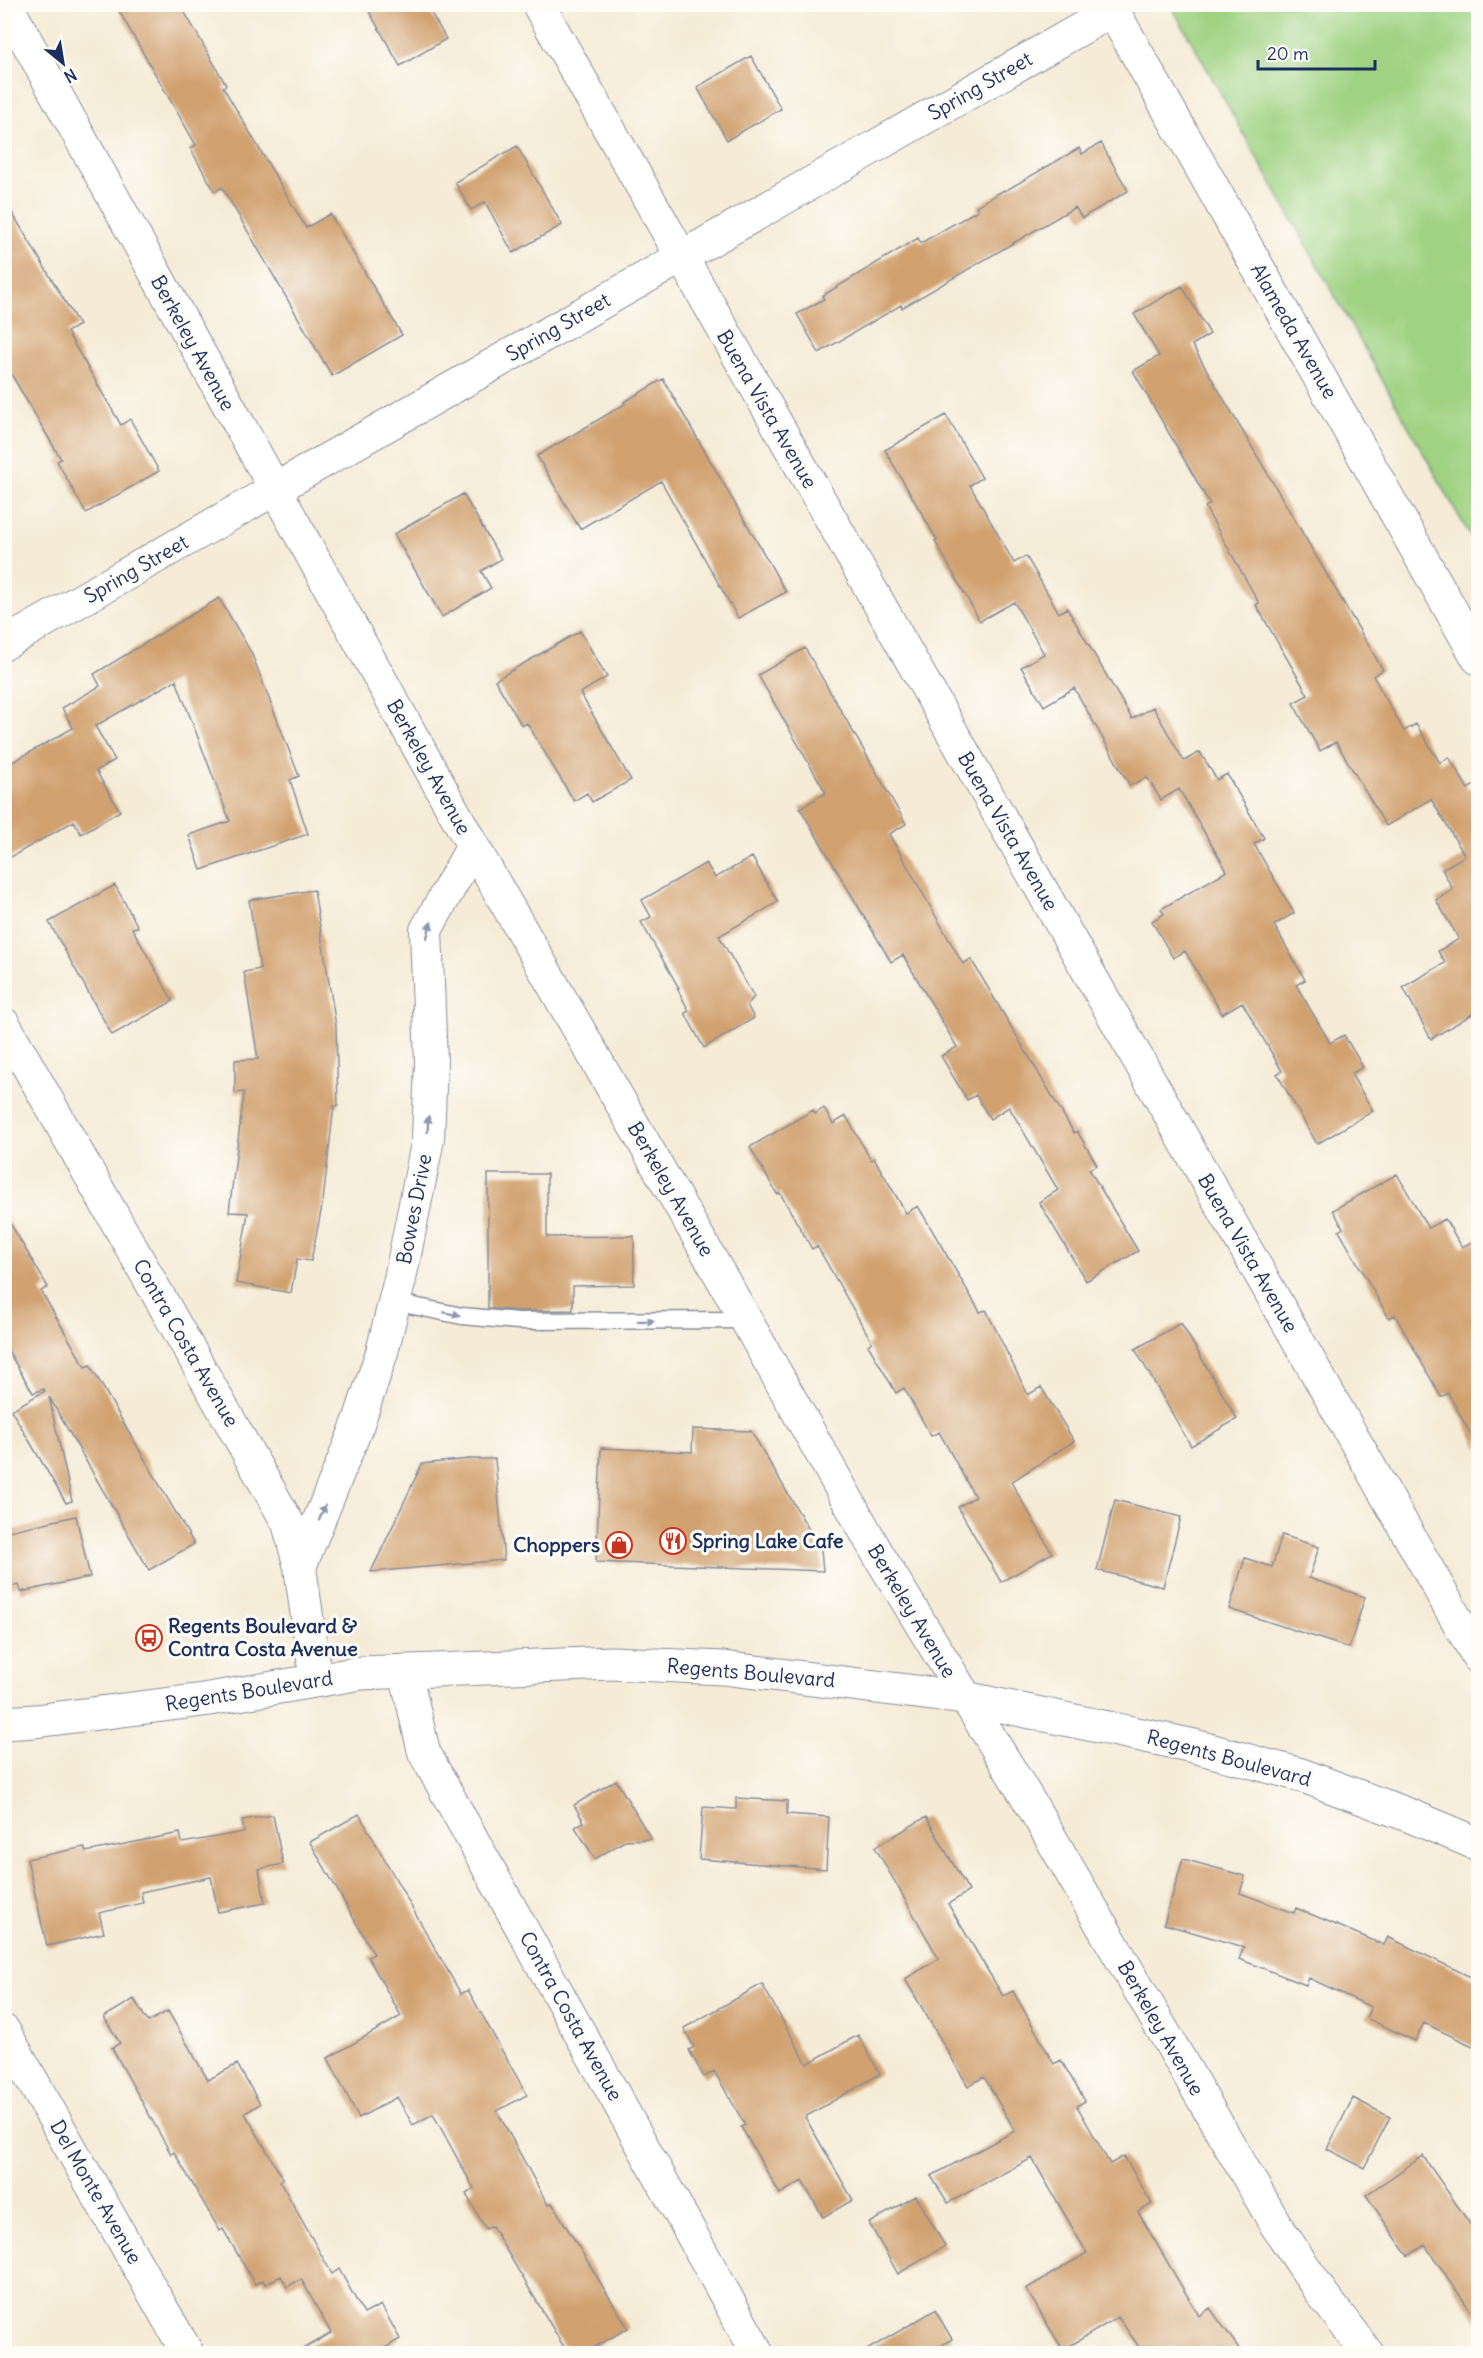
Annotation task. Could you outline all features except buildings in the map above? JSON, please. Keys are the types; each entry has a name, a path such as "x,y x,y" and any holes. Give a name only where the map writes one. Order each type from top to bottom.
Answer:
{"main road":[{"name":"Alameda Avenue","path":"1110,8 1479,657"},
{"name":"Regents Boulevard","path":"4,1723 35,1722 203,1700 361,1673 612,1663 723,1668 836,1680 964,1698 1194,1746 1301,1775 1479,1844"}],"street":[{"name":"Berkeley Avenue","path":"6,4 473,846 878,1554 1034,1809 1276,2225 1323,2295 1368,2354"},
{"name":"Buena Vista Avenue","path":"538,4 1479,1657"},
{"name":"Spring Street","path":"4,644 681,257 1110,8"},
{"name":"Bowes Drive","path":"300,1567 358,1424 382,1352 394,1302 428,1138 431,1062 426,930 473,846"},
{"name":"Contra Costa Avenue","path":"4,1024 288,1523 300,1567 316,1680"},
{"name":"Contra Costa Avenue","path":"405,1671 424,1752 758,2354"},
{"name":"Del Monte Avenue","path":"4,2031 188,2354"}],"lane":[{"path":"394,1302 462,1316 518,1321 746,1320"}],"green space":[{"path":"1171,5 1478,5 1478,550"}],"place":[{"name":"Spring Lake Cafe","path":"673,1541"},
{"name":"Choppers","path":"619,1545"},
{"name":"Regents Boulevard & Contra Costa Avenue","path":"149,1638"}]}
